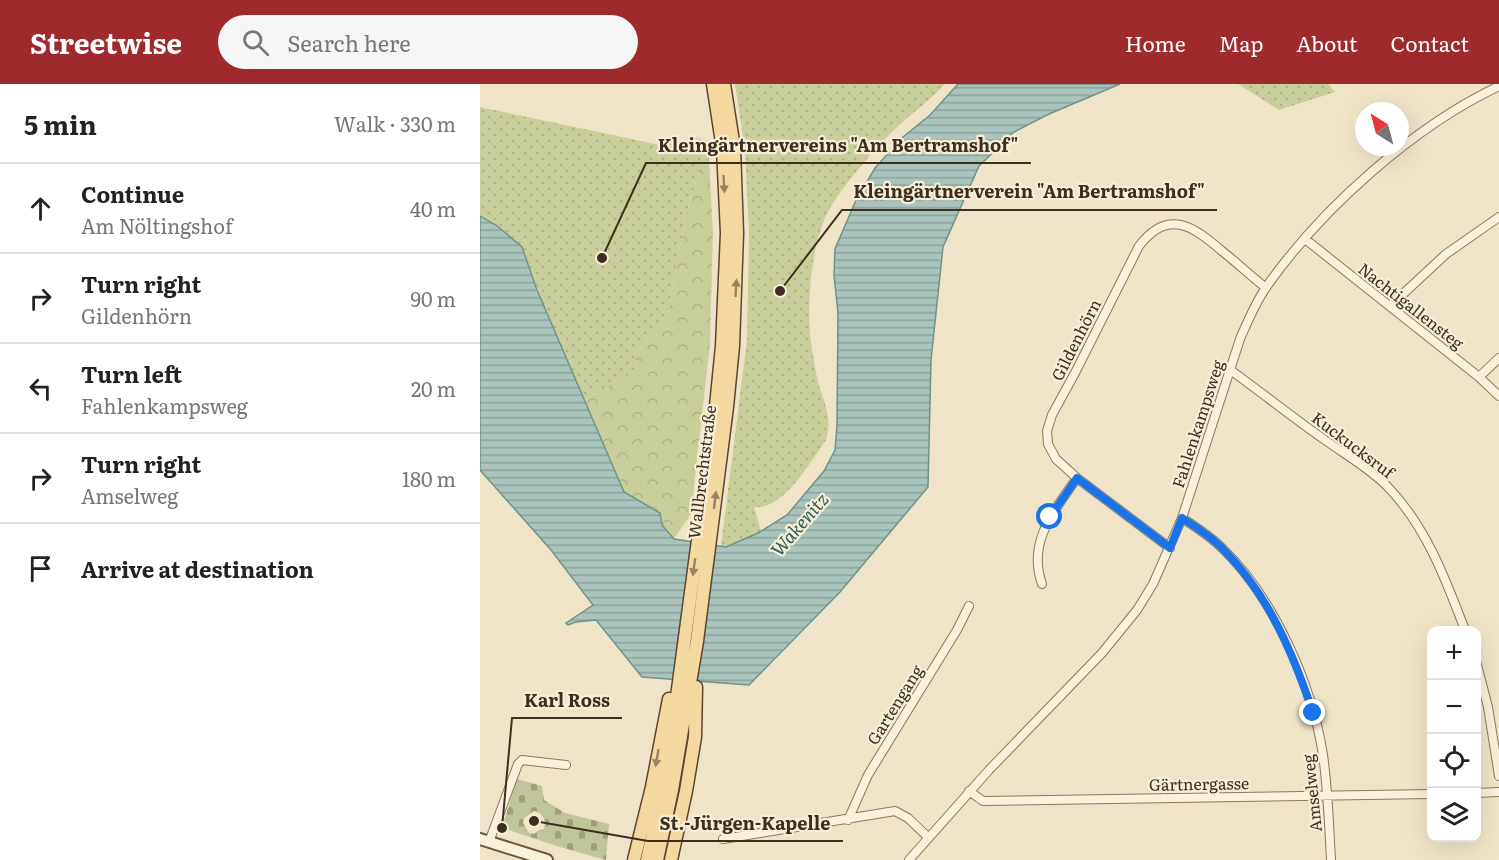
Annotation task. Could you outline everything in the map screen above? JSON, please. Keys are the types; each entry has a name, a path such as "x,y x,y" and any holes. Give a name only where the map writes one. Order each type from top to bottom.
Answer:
{"main road":[{"name":"Wallbrechtstraße","path":"657,860 672,790 713,468 723,346 727,233 723,149 713,84"},
{"name":"Wallbrechtstraße","path":"713,468 729,387 737,278 734,148 724,84"},
{"name":"Wallbrechtstraße","path":"647,860 663,789 690,641"},
{"path":"634,860 652,787 661,733 690,641"},
{"path":"671,860 695,737 690,641"},
{"path":"485,840 547,860"}],"street":[{"name":"Fahlenkampsweg","path":"909,860 969,791 1102,652 1137,610 1153,584 1170,548 1182,518 1229,369 1251,312 1266,288 1305,239 1356,187 1412,139 1446,114 1499,86"},
{"path":"1390,306 1446,254 1499,217"},
{"name":"Gildenhörn","path":"1170,548 1077,478 1056,459 1048,444 1047,430 1052,415 1125,271 1146,237 1157,228 1176,224 1194,228 1266,288"},
{"name":"Nachtigallensteg","path":"1305,239 1479,377 1499,396"},
{"path":"1479,377 1499,358"},
{"name":"Kuckucksruf","path":"1229,369 1325,441 1372,472 1388,487 1412,519 1433,554 1451,591 1464,626"},
{"path":"1042,585 1037,571 1041,537 1050,517 1077,478"},
{"name":"Amselweg","path":"1182,518 1208,536 1249,578 1274,618 1300,676 1313,713 1322,754 1331,860"},
{"name":"Gartengang","path":"848,819 868,775 957,630 969,606"},
{"path":"1481,680 1488,707 1499,776"},
{"path":"485,840 518,764 522,760 566,765"},
{"name":"Gärtnergasse","path":"969,791 982,801 1427,794"},
{"path":"1481,793 1499,792"},
{"path":"723,839 895,811 908,818 928,837"}],"green space":[{"path":"735,84 945,84 877,148 849,180 828,212 817,241 811,276 809,311 815,367 829,425 826,440 786,493 765,506 754,507 761,531 726,547 721,546 747,340 749,232 745,150"},
{"path":"1238,84 1328,84 1335,92 1279,110"},
{"path":"480,107 660,145 697,138 708,141 685,219 668,313 634,356 637,368 585,400 562,355 522,247 496,225 480,216"},
{"path":"708,141 713,232 710,343 691,514 674,539 662,525 660,513 624,493 585,400 637,368 634,356 668,313 685,219"},
{"path":"517,779 542,786 544,800 565,813 609,824 606,860 506,829 503,824","holes":["534,811 545,820 544,829 534,834 529,833 523,823 524,818"]}],"water":[{"name":"Wakenitz","path":"958,84 1120,84 1049,114 1014,132 979,166 943,247 931,360 928,487 840,592 749,685 642,677 596,620 568,625 566,623 593,605 551,550 480,470 480,216 496,225 522,247 537,290 624,492 660,513 662,525 674,539 726,547 758,533 787,515 824,471 835,450 838,313 834,275 835,249 856,200 875,168 903,137 930,115"}],"place":[{"name":"Kleingärtnervereins \"Am Bertramshof\"","path":"602,258"},
{"name":"Kleingärtnerverein \"Am Bertramshof\"","path":"780,291"},
{"name":"St.-Jürgen-Kapelle","path":"534,821"},
{"name":"Karl Ross","path":"502,828"}],"route":[{"path":"1050,517 1077,478 1170,548 1182,518 1208,536 1249,578 1263,598 1300,676 1313,713"}]}
